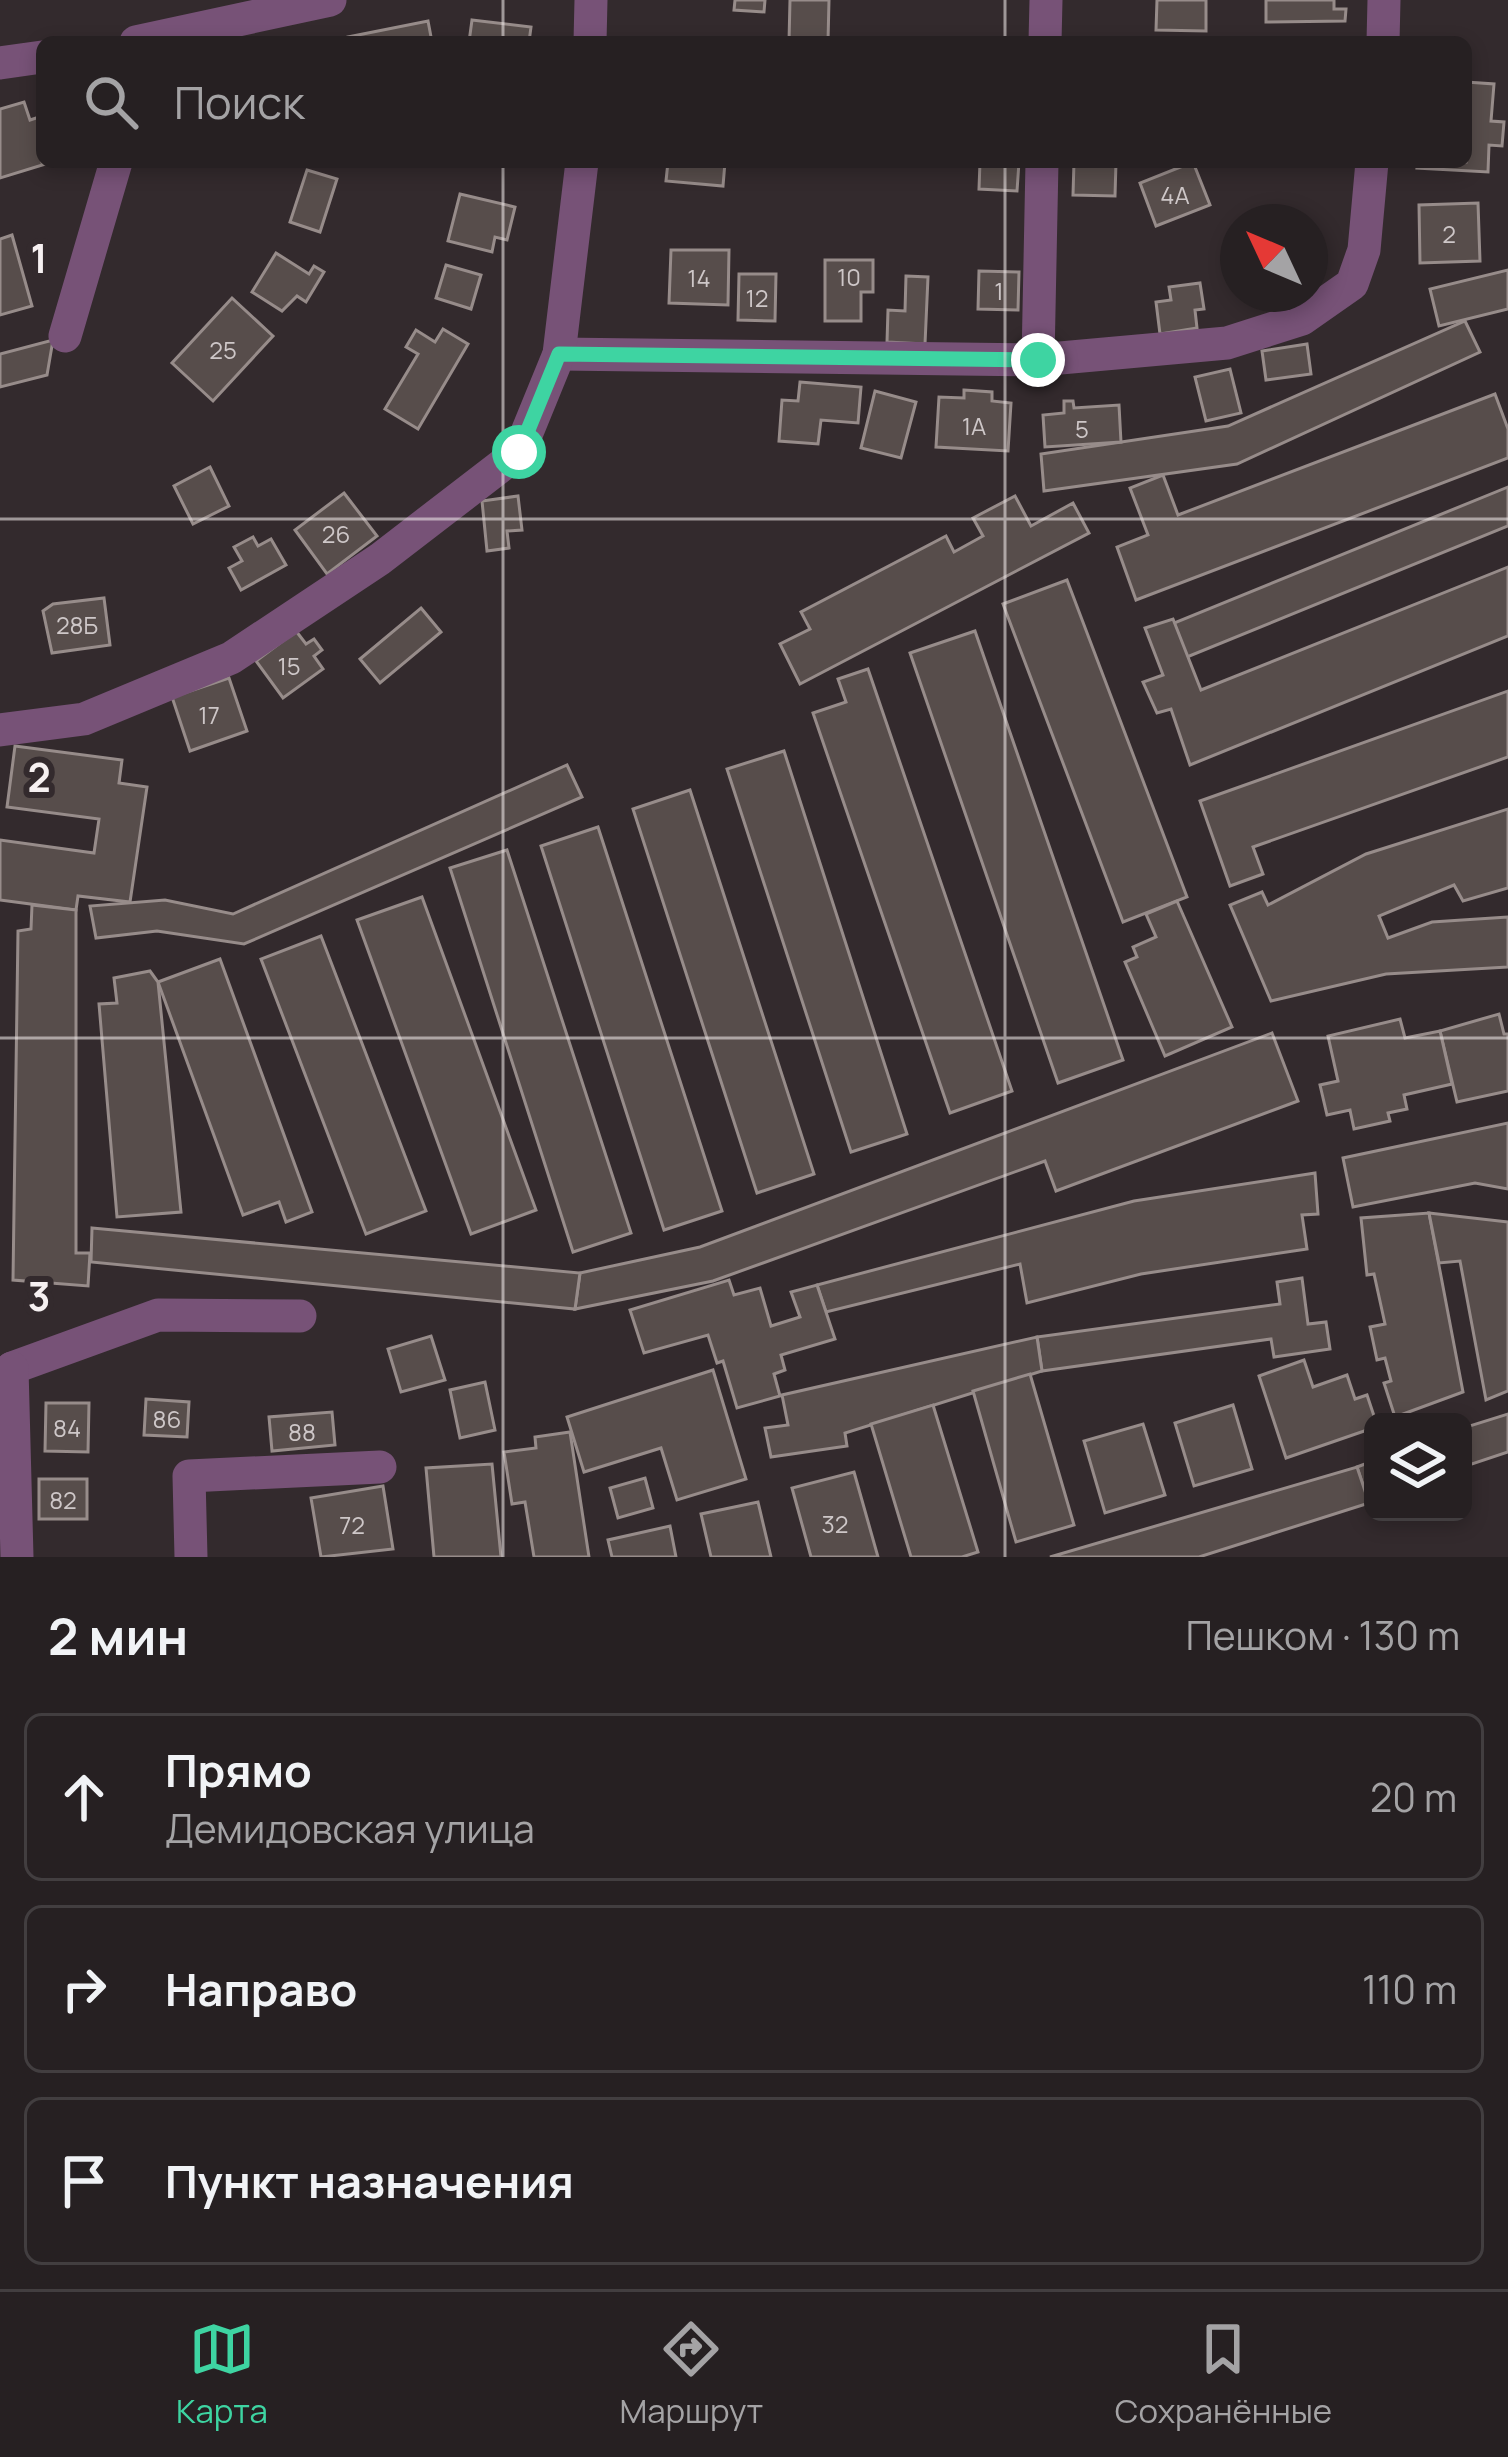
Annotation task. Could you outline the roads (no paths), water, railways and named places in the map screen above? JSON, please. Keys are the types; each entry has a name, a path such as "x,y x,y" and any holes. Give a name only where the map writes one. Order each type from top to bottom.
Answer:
{"street":[{"path":"164,36 330,0"},
{"path":"590,36 591,0"},
{"path":"1045,36 1046,0"},
{"path":"1382,36 1384,0"},
{"path":"0,63 36,58"},
{"path":"64,336 114,168"},
{"path":"0,730 84,719 232,658 380,559 519,452 559,354 581,168"},
{"path":"1038,360 1042,168"},
{"path":"559,354 1038,360 1227,343 1302,319 1352,284 1364,250 1371,168"},
{"path":"17,1557 6,1363 158,1315 300,1316"},
{"path":"191,1557 188,1476 380,1467"}]}
